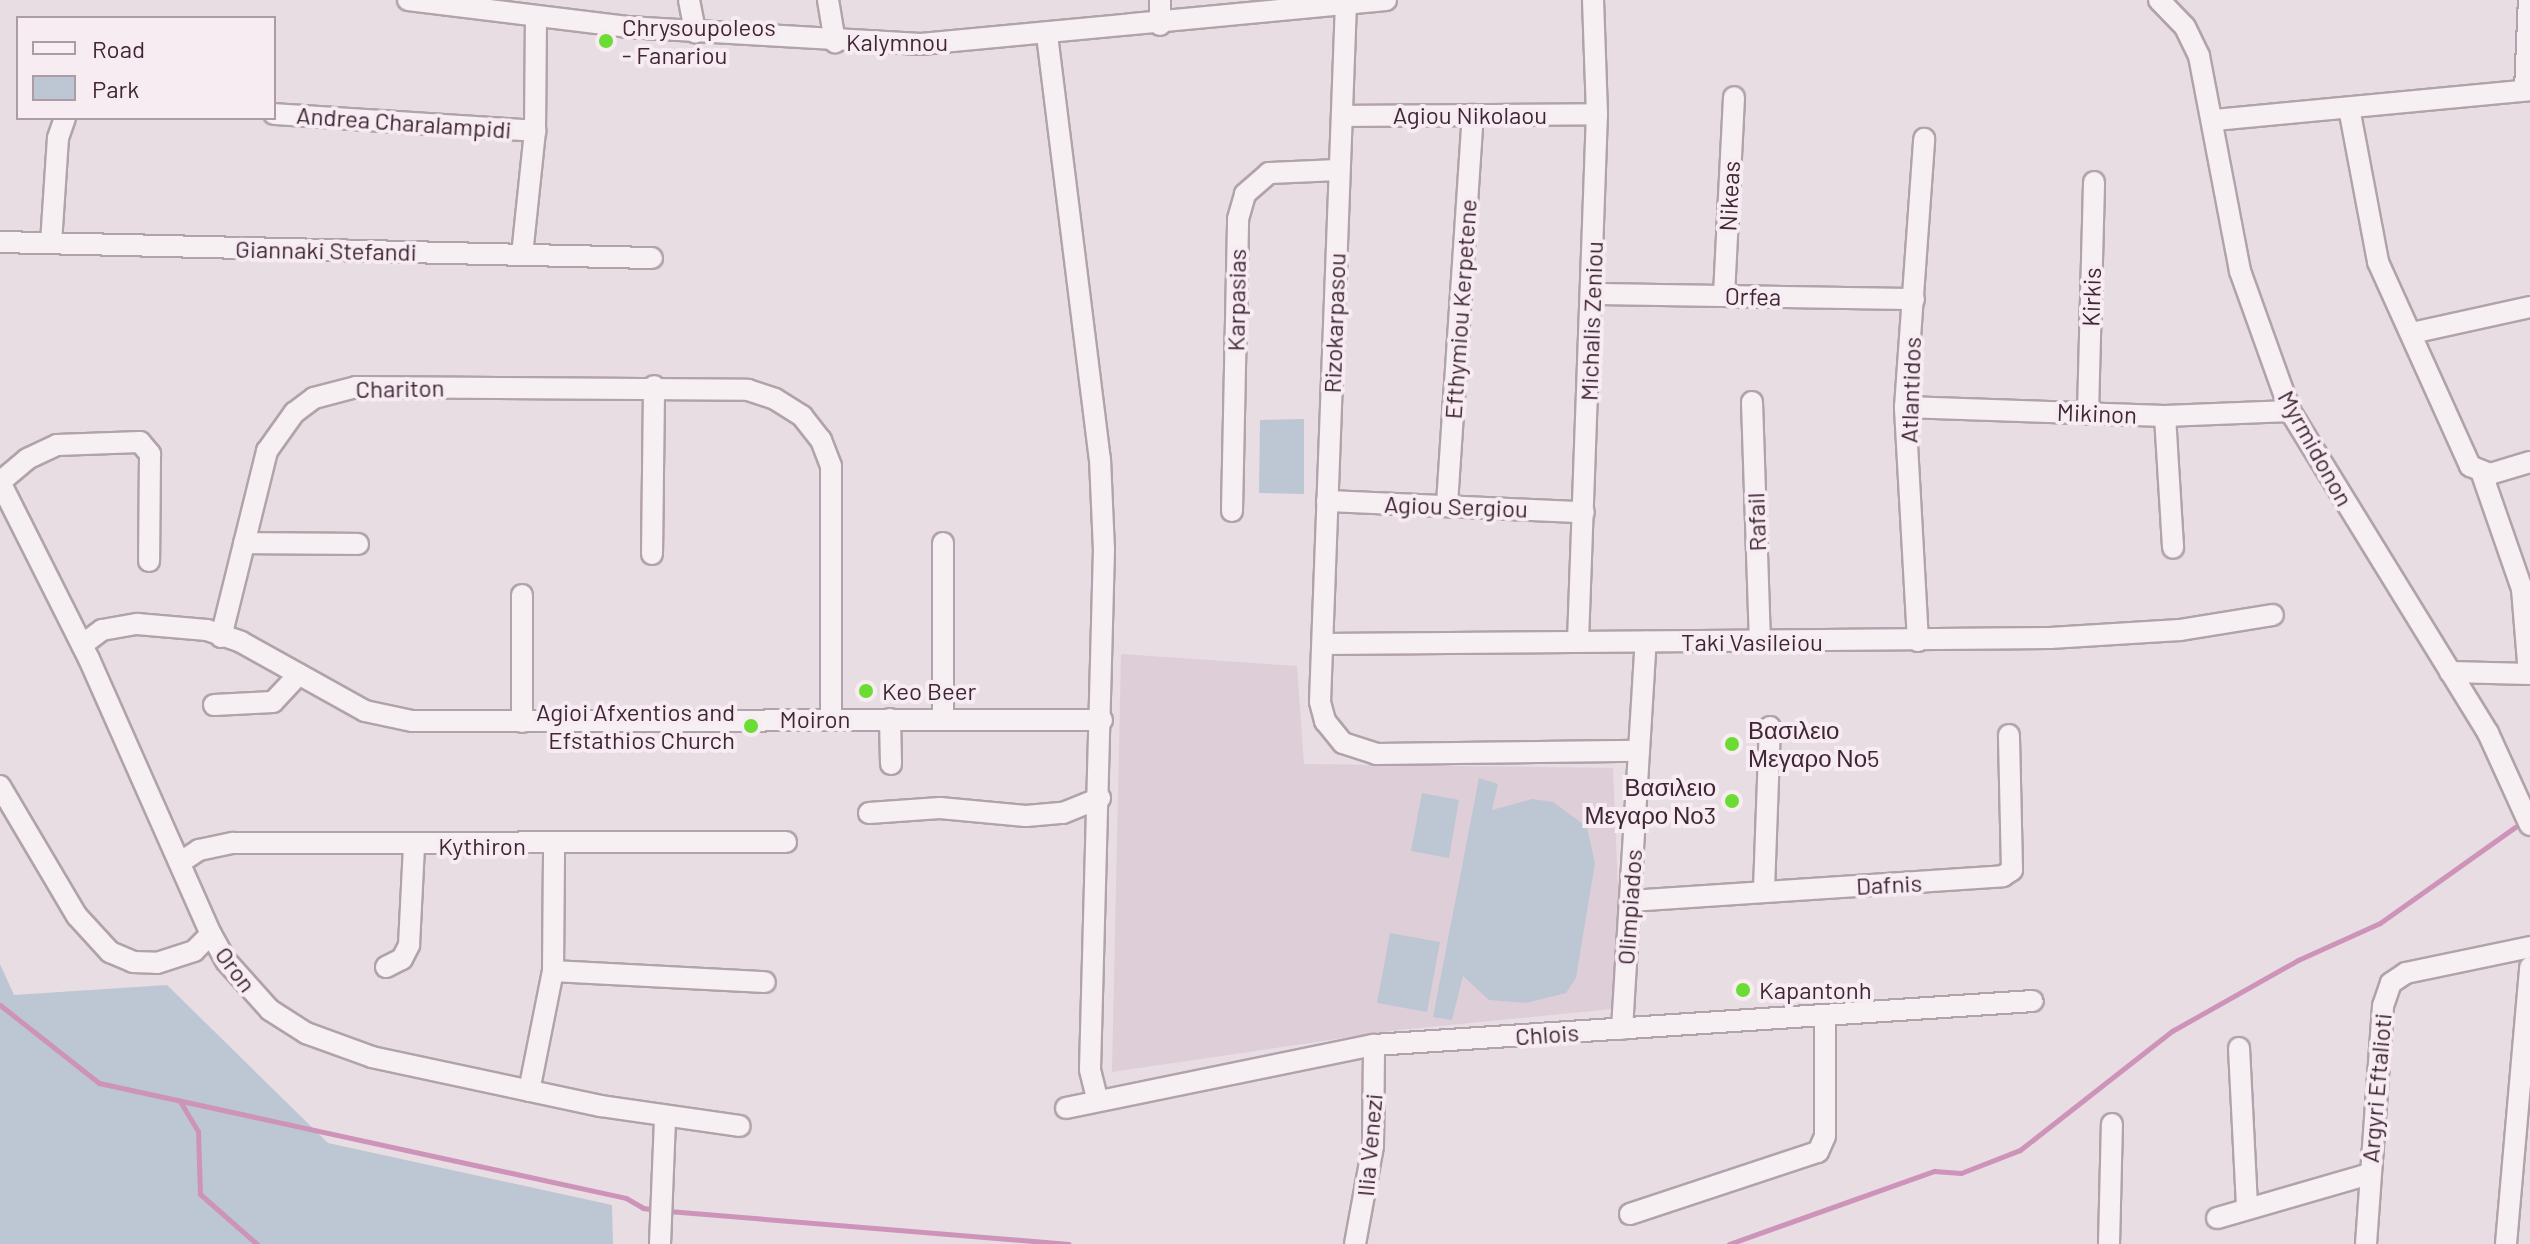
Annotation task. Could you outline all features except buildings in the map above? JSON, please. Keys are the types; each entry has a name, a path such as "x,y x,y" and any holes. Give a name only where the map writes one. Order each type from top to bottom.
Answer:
{"street":[{"name":"Kalymnou","path":"408,0 536,17 695,32 835,42 921,44 1160,25 1386,0"},
{"path":"689,0 695,32"},
{"path":"828,0 835,42"},
{"path":"1160,0 1160,25"},
{"name":"Michalis Zeniou","path":"1578,641 1593,294 1597,114 1593,0"},
{"name":"Myrmidonon","path":"2159,0 2191,39 2214,120 2216,159 2240,271 2290,411 2488,733 2530,825"},
{"path":"2214,120 2528,90 2529,0"},
{"name":"Rizokarpasou","path":"1346,3 1322,711 1335,736 1352,749 1376,754 1639,751"},
{"path":"522,255 535,131 536,17"},
{"path":"1047,35 1100,459 1102,720 1090,1070 1097,1098"},
{"name":"Nikeas","path":"1724,295 1734,97"},
{"path":"2349,108 2378,262 2464,454 2482,474 2522,589 2529,674 2450,672"},
{"name":"Andrea Charalampidi","path":"276,114 535,131"},
{"name":"Agiou Nikolaou","path":"1342,116 1597,114"},
{"name":"Efthymiou Kerpetene","path":"1447,504 1473,115"},
{"path":"51,243 58,138 64,120"},
{"name":"Atlantidos","path":"1918,641 1905,407 1924,139"},
{"name":"Karpasias","path":"1232,511 1238,219 1245,194 1269,173 1339,170"},
{"name":"Kirkis","path":"2088,413 2094,182"},
{"name":"Giannaki Stefandi","path":"0,242 652,258"},
{"name":"Orfea","path":"1593,294 1914,299"},
{"path":"2412,333 2530,307"},
{"path":"652,554 654,386"},
{"name":"Chariton","path":"221,637 267,451 294,413 327,392 356,387 654,386 760,393 802,416 821,440 833,482 831,718"},
{"name":"Rafail","path":"1752,402 1760,642"},
{"name":"Mikinon","path":"1905,407 2165,416 2290,411"},
{"path":"2165,416 2173,548"},
{"name":"Oron","path":"149,561 150,454 140,442 57,445 27,459 0,482 82,645 211,934 256,997 306,1033 363,1055 665,1117 740,1126"},
{"path":"2482,474 2530,462"},
{"name":"Agiou Sergiou","path":"1327,501 1584,512"},
{"path":"244,543 358,544"},
{"path":"943,543 943,719"},
{"path":"522,595 522,722"},
{"name":"Taki Vasileiou","path":"1323,644 1918,641 2180,630 2273,615"},
{"name":"Moiron","path":"82,645 102,630 137,624 176,625 221,637 299,674 348,703 394,719 522,722 831,718 1102,720"},
{"name":"Olimpiados","path":"1622,1029 1646,642"},
{"path":"214,705 273,702 299,674"},
{"path":"890,719 891,764"},
{"path":"1764,889 1770,727"},
{"name":"Dafnis","path":"1630,901 1764,889 2003,876 2012,870 2009,735"},
{"path":"0,786 77,916 110,952 133,962 157,963 194,951 211,934"},
{"path":"869,813 940,808 1026,816 1063,813 1100,798"},
{"name":"Kythiron","path":"181,862 199,850 233,843 554,847 786,842"},
{"path":"386,967 402,959 409,945 414,845"},
{"path":"529,1091 553,971 554,847"},
{"name":"Argyri Eftalioti","path":"2366,1244 2383,1006 2391,983 2406,973 2530,947"},
{"path":"2506,1244 2522,1138 2530,967"},
{"path":"553,971 765,982"},
{"name":"Chlois","path":"1066,1108 1097,1098 1374,1045 1825,1018 2033,1001"},
{"path":"1630,1214 1818,1152 1825,1136 1825,1018"},
{"name":"Ilia Venezi","path":"1355,1244 1373,1146 1374,1045"},
{"path":"2239,1048 2247,1208"},
{"path":"660,1244 665,1117"},
{"path":"2109,1244 2112,1124"},
{"path":"2217,1218 2369,1174"}],"shaded area":[{"path":"1121,654 1297,666 1304,764 1613,768 1623,1008 1398,1030 1112,1072"}],"green space":[{"path":"1304,419 1304,494 1259,493 1260,420"},
{"path":"1479,778 1498,784 1492,810 1532,799 1553,802 1587,827 1595,863 1576,978 1566,993 1526,1003 1489,1000 1463,976 1452,1020 1433,1017"},
{"path":"1422,793 1459,800 1449,858 1411,851"},
{"path":"1390,933 1440,942 1427,1012 1377,1003"},
{"path":"0,964 14,995 167,985 328,1143 612,1205 613,1244 0,1244"}],"waterway":[{"path":"1729,1244 1934,1171 1961,1173 2020,1150 2172,1031 2298,960 2380,923 2515,827"},
{"path":"0,1005 99,1083 626,1198 643,1208 658,1210"},
{"path":"181,1103 198,1131 200,1194 257,1244"},
{"path":"668,1211 1069,1244"}],"place":[{"name":"Chrysoupoleos - Fanariou","path":"606,41"},
{"name":"Keo Beer","path":"866,691"},
{"name":"Agioi Afxentios and Efstathios Church","path":"751,726"},
{"name":"Βασιλειο Μεγαρο Νο5","path":"1732,744"},
{"name":"Βασιλειο Μεγαρο Νο3","path":"1732,801"},
{"name":"Kapantonh","path":"1743,990"}]}
